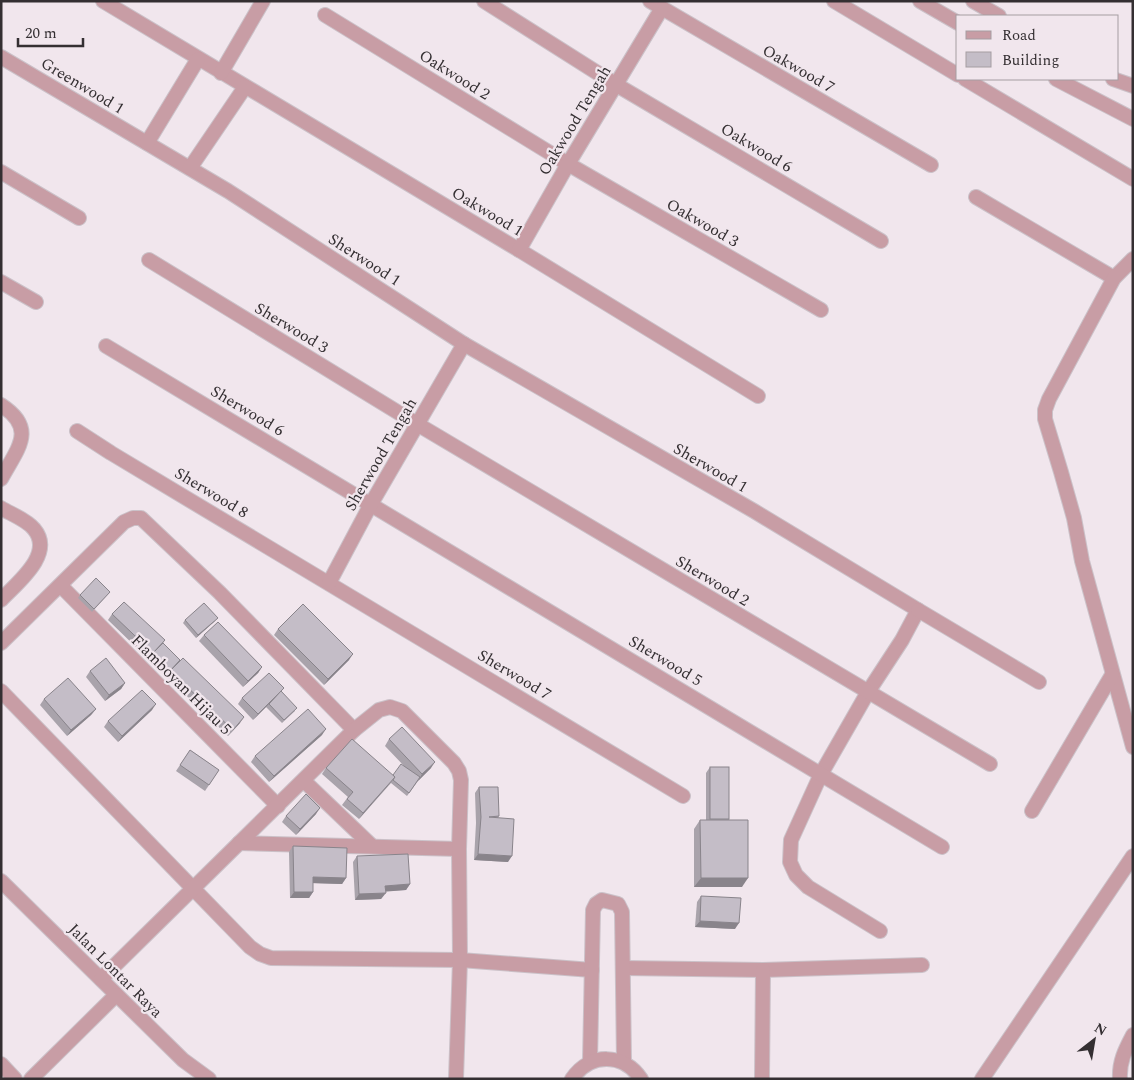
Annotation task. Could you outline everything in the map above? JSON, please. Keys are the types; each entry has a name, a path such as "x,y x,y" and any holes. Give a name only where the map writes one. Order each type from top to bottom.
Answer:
{"street":[{"name":"Oakwood 1","path":"103,1 519,250 758,396"},
{"path":"221,73 263,1"},
{"name":"Oakwood 6","path":"484,1 615,84 881,241"},
{"path":"834,1 956,74"},
{"path":"920,1 956,22"},
{"path":"973,1 997,15"},
{"name":"Oakwood Tengah","path":"519,250 615,84 656,5"},
{"name":"Oakwood 7","path":"656,5 931,165"},
{"name":"Oakwood 2","path":"325,14 568,164"},
{"name":"Greenwood 1","path":"1,57 147,143"},
{"path":"147,143 198,59"},
{"path":"966,80 1133,179"},
{"path":"1058,80 1133,118"},
{"path":"1116,80 1133,86"},
{"path":"190,168 245,87"},
{"name":"Sherwood 1","path":"147,143 236,196 464,344 745,506 1039,682"},
{"name":"Oakwood 3","path":"568,164 821,310"},
{"path":"1,172 79,218"},
{"path":"976,197 1114,278"},
{"path":"1133,259 1114,278 1049,399 1045,410 1045,419 1071,508 1082,561 1133,746"},
{"name":"Sherwood 3","path":"149,260 417,424"},
{"path":"1,282 36,302"},
{"name":"Sherwood Tengah","path":"329,583 371,504 464,344"},
{"name":"Sherwood 6","path":"106,346 371,504"},
{"path":"1,405 16,416 22,425 22,439 1,480"},
{"name":"Sherwood 2","path":"417,424 990,764"},
{"name":"Sherwood 8","path":"77,431 329,583"},
{"name":"Sherwood 5","path":"371,504 942,847"},
{"path":"1,508 33,528 40,538 40,550 35,563 1,600"},
{"path":"1,643 124,522 133,518 141,518 220,593 354,730"},
{"name":"Sherwood 7","path":"329,583 683,796"},
{"name":"Flamboyan Hijau 5","path":"61,586 278,806"},
{"path":"880,931 808,887 796,875 790,862 791,840 822,774 868,692 902,640 918,610"},
{"path":"1032,811 1112,675"},
{"path":"1,691 250,948 260,954 270,958 460,960 592,970"},
{"path":"101,980 354,730 379,710 390,707 402,711 454,763 459,771 461,780 459,849 460,960 456,1079"},
{"path":"304,780 372,846"},
{"path":"239,843 459,849"},
{"path":"982,1079 1133,856"},
{"name":"Jalan Lontar Raya","path":"1,881 183,1060 207,1078"},
{"path":"590,1062 593,910 596,904 602,900 610,901 621,907 624,1062"},
{"path":"623,968 763,970 922,965"},
{"path":"762,1079 763,970"},
{"path":"31,1079 116,995"},
{"path":"1120,1079 1122,1055 1133,1035"},
{"path":"572,1079 577,1071 590,1062 607,1058 624,1062 636,1071 641,1079"},
{"path":"1,1064 15,1079"}],"building":[{"path":"96,578 110,592 94,609 80,595"},
{"path":"124,602 165,640 153,653 112,614"},
{"path":"204,603 218,618 198,635 185,620"},
{"path":"303,604 353,654 328,679 278,629"},
{"path":"218,622 262,667 248,681 204,635"},
{"path":"163,643 180,660 168,673 150,656"},
{"path":"106,658 125,683 109,695 90,671"},
{"path":"183,658 244,717 233,730 170,671"},
{"path":"269,673 284,688 258,714 242,698"},
{"path":"68,678 96,709 71,730 44,699"},
{"path":"142,690 156,704 122,736 108,721"},
{"path":"281,691 297,708 284,720 269,704"},
{"path":"308,709 326,729 274,776 255,756"},
{"path":"402,727 435,762 422,774 389,739"},
{"path":"352,739 395,777 363,813 347,799 353,792 326,768"},
{"path":"190,750 219,770 209,785 180,765"},
{"path":"401,764 420,777 409,793 393,780 395,777 393,775"},
{"path":"710,767 729,767 729,819 710,819"},
{"path":"479,787 498,787 499,816 489,817 514,819 512,856 478,854 481,817"},
{"path":"306,794 320,808 300,829 286,816"},
{"path":"700,820 748,820 748,878 701,878"},
{"path":"293,846 347,848 346,878 313,877 313,892 294,892"},
{"path":"408,854 410,884 385,886 386,893 359,894 357,856"},
{"path":"701,896 741,898 739,923 700,921"}]}
